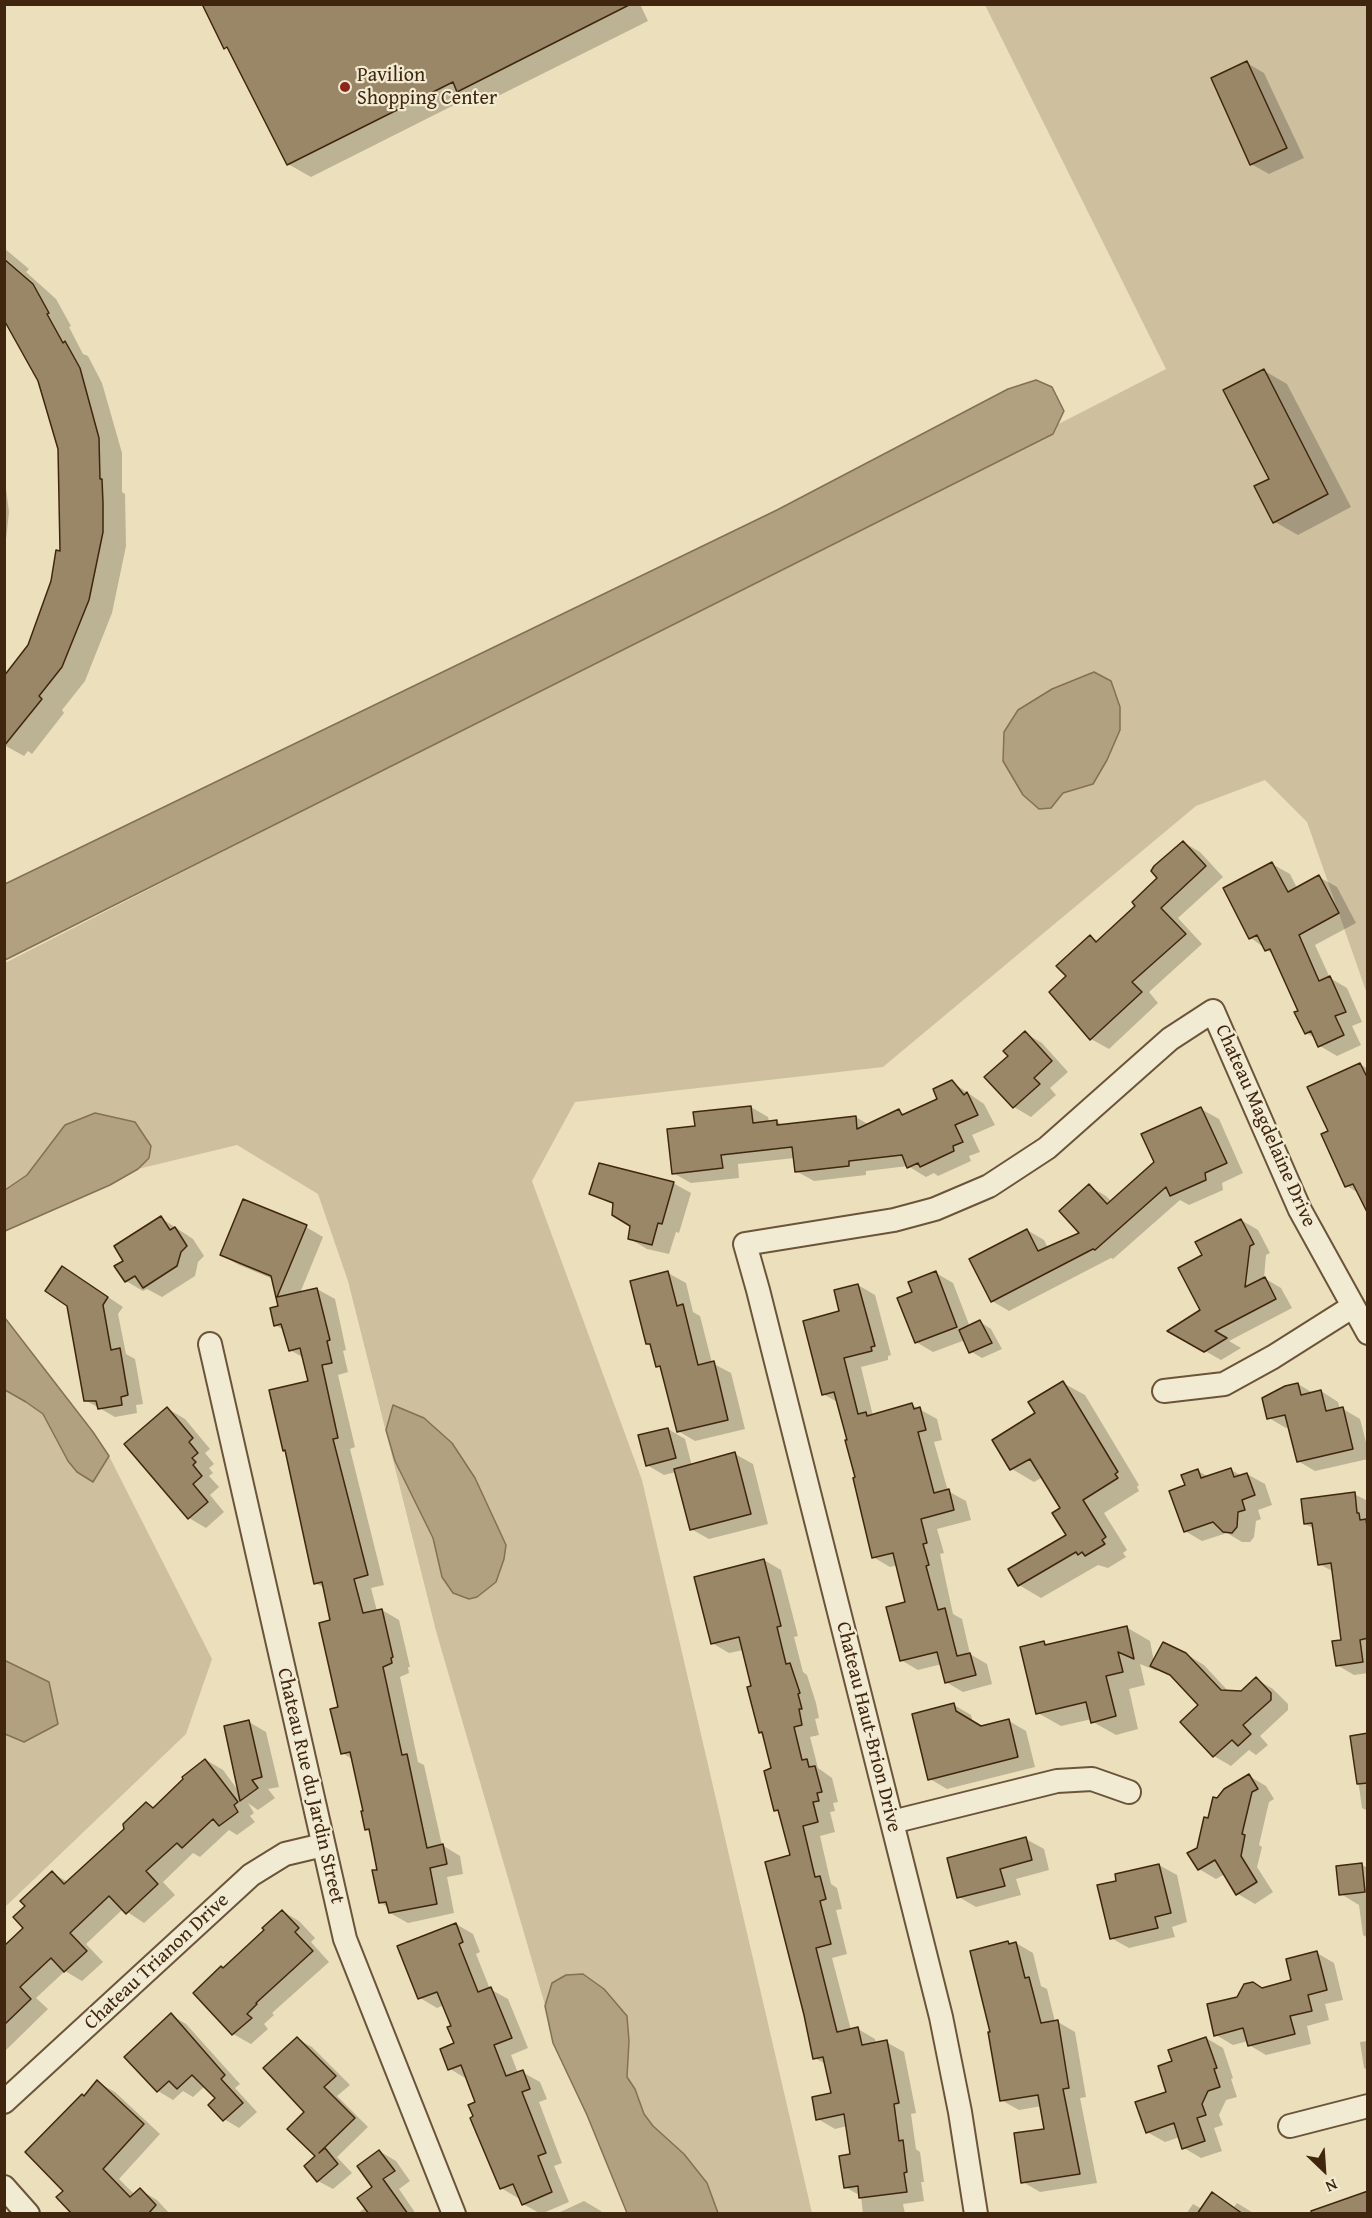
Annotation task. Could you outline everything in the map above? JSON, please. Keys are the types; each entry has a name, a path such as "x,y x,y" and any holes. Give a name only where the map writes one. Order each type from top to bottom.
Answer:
{"street":[{"name":"Chateau Magdelaine Drive","path":"745,1244 894,1220 935,1209 989,1186 1047,1148 1170,1039 1213,1011 1300,1210 1368,1333"},
{"name":"Chateau Haut-Brion Drive","path":"745,1244 941,2017 960,2112 976,2214"},
{"path":"1164,1391 1224,1384 1352,1307"},
{"name":"Chateau Rue du Jardin Street","path":"210,1344 345,1940 454,2214"},
{"path":"892,1822 1057,1781 1092,1779 1129,1792"},
{"name":"Chateau Trianon Drive","path":"4,2102 251,1875 285,1854 323,1845"},
{"path":"1290,2126 1368,2106"},
{"path":"4,2187 28,2214"}],"shaded area":[{"path":"985,5 1367,5 1367,994 1307,822 1265,780 1196,806 883,1067 575,1102 532,1181 642,1480 812,2213 627,2213 587,2115 553,2043 545,2005 436,1631 348,1281 318,1194 237,1145 138,1169 110,1185 5,1231 5,963 1166,369"},
{"path":"1036,380 1052,387 1064,411 1053,434 5,960 5,884 777,510 1008,389"},
{"path":"1094,672 1111,681 1120,707 1120,730 1093,784 1063,793 1051,808 1039,809 1023,795 1003,761 1004,732 1018,710 1052,689"},
{"path":"95,1113 135,1122 151,1146 149,1158 138,1169 110,1185 5,1231 5,1190 27,1175 65,1125"},
{"path":"5,1318 109,1456 212,1659 186,1734 5,1907"},
{"path":"5,1318 109,1456 93,1482 77,1472 68,1461 43,1414 5,1390"},
{"path":"393,1405 424,1418 452,1443 475,1478 506,1545 496,1582 477,1597 469,1599 453,1593 442,1577 433,1538 395,1461 386,1430"},
{"path":"4,1660 49,1682 58,1724 24,1742 5,1734"},
{"path":"583,1974 604,1989 627,2016 629,2041 627,2077 635,2089 644,2114 653,2126 684,2154 707,2183 718,2213 627,2213 587,2115 553,2043 545,2006 552,1983 566,1975"}],"building":[{"name":"Pavilion Shopping Center","path":"202,4 631,4 457,92 453,82 287,165 227,47 224,49"},
{"path":"1247,61 1287,148 1250,165 1211,78"},
{"path":"4,259 33,284 63,343 65,341 80,368 99,438 103,532 89,600 62,667 39,696 42,699 4,746 4,676 28,645 51,581 56,550 60,551 58,449 38,381 4,320"},
{"path":"1264,369 1328,494 1273,523 1254,486 1269,479 1223,390"},
{"path":"1183,841 1206,866 1161,908 1186,934 1132,982 1142,992 1090,1040 1049,992 1066,976 1056,966 1090,935 1096,942 1135,906 1132,902 1157,878 1151,871 1154,866"},
{"path":"1272,862 1288,892 1319,875 1339,913 1299,935 1319,981 1330,976 1346,1012 1335,1016 1344,1035 1318,1047 1311,1031 1305,1034 1294,1012 1298,1011 1270,949 1265,951 1257,935 1249,939 1223,888"},
{"path":"1025,1031 1052,1061 1034,1078 1040,1084 1013,1108 984,1077 1008,1056 1003,1051"},
{"path":"1360,1063 1368,1079 1368,1214 1353,1184 1345,1187 1321,1134 1328,1131 1307,1087"},
{"path":"952,1080 964,1095 967,1092 978,1115 955,1125 963,1142 953,1146 954,1151 920,1167 918,1163 907,1168 902,1155 849,1161 849,1166 795,1172 792,1147 721,1155 723,1168 672,1174 667,1129 695,1126 693,1112 751,1106 753,1123 777,1120 777,1125 856,1116 857,1129 899,1109 902,1115 937,1099 933,1089"},
{"path":"1201,1107 1227,1163 1205,1173 1206,1180 1170,1196 1166,1187 1095,1250 991,1302 969,1259 1027,1229 1038,1251 1079,1233 1059,1211 1089,1184 1107,1204 1154,1162 1141,1134"},
{"path":"599,1163 674,1182 662,1224 658,1223 652,1245 628,1239 630,1226 612,1215 613,1203 589,1194"},
{"path":"243,1199 307,1225 277,1297 317,1288 330,1340 327,1341 332,1363 322,1365 338,1438 333,1439 368,1575 354,1579 363,1613 382,1609 393,1657 391,1658 392,1663 383,1667 402,1755 407,1754 427,1848 443,1844 447,1864 430,1868 437,1904 389,1913 386,1902 379,1903 372,1870 377,1870 369,1829 365,1830 350,1752 341,1754 330,1709 338,1707 319,1623 330,1620 322,1582 314,1584 285,1450 283,1451 269,1390 308,1381 300,1348 289,1351 281,1324 274,1326 270,1308 278,1306 271,1276 220,1255"},
{"path":"161,1216 170,1230 175,1227 187,1246 181,1252 177,1266 143,1288 135,1276 125,1282 114,1266 123,1261 114,1246"},
{"path":"1241,1219 1254,1244 1250,1246 1245,1287 1265,1277 1276,1299 1215,1331 1227,1338 1204,1352 1167,1331 1200,1310 1178,1268 1202,1255 1195,1242"},
{"path":"62,1266 108,1297 103,1305 111,1350 120,1348 128,1395 121,1397 122,1405 98,1409 96,1401 84,1401 67,1306 45,1291"},
{"path":"668,1271 677,1306 683,1304 698,1365 714,1361 728,1420 677,1432 660,1366 656,1367 650,1344 646,1344 630,1281"},
{"path":"936,1271 957,1327 915,1343 897,1298 912,1292 908,1282"},
{"path":"858,1284 875,1346 871,1347 872,1351 844,1358 858,1414 866,1412 867,1416 912,1403 914,1409 920,1407 926,1430 918,1432 934,1493 949,1489 954,1510 921,1519 927,1543 923,1544 929,1565 926,1566 938,1610 945,1608 957,1656 970,1653 976,1675 945,1683 937,1652 900,1661 886,1607 905,1602 893,1553 872,1558 853,1478 855,1477 845,1440 847,1440 834,1392 822,1395 803,1321 839,1311 834,1290"},
{"path":"980,1320 992,1343 969,1353 959,1330"},
{"path":"1063,1381 1118,1472 1115,1474 1118,1478 1083,1500 1106,1537 1102,1540 1105,1544 1085,1556 1082,1552 1078,1555 1076,1552 1018,1586 1008,1569 1066,1535 1052,1513 1060,1508 1030,1459 1010,1470 992,1440 1035,1413 1028,1402"},
{"path":"1298,1383 1301,1395 1321,1390 1326,1411 1343,1407 1353,1449 1297,1462 1285,1415 1267,1419 1262,1398 1285,1386"},
{"path":"167,1407 193,1438 189,1442 198,1453 192,1458 196,1462 193,1465 202,1476 193,1484 208,1502 188,1519 124,1444"},
{"path":"668,1428 676,1458 646,1466 638,1435"},
{"path":"735,1452 751,1514 690,1530 674,1469"},
{"path":"1231,1468 1234,1477 1247,1473 1255,1495 1242,1500 1245,1510 1238,1512 1237,1527 1232,1533 1223,1532 1213,1522 1184,1532 1169,1491 1185,1485 1181,1475 1198,1469 1201,1478"},
{"path":"1355,1492 1357,1513 1359,1513 1360,1520 1366,1519 1368,1534 1368,1638 1360,1640 1363,1662 1336,1666 1332,1641 1341,1640 1331,1563 1318,1565 1312,1523 1304,1524 1301,1499"},
{"path":"764,1559 781,1626 777,1627 786,1664 790,1663 800,1693 798,1694 802,1709 799,1709 802,1725 794,1727 802,1760 807,1759 809,1767 815,1766 822,1792 817,1793 819,1801 813,1802 818,1822 803,1826 815,1877 820,1876 826,1899 820,1901 831,1944 816,1948 837,2032 858,2027 862,2045 887,2040 899,2103 894,2104 899,2141 903,2140 907,2192 859,2198 858,2186 844,2188 839,2156 850,2154 844,2114 816,2120 812,2097 831,2093 823,2057 813,2059 765,1862 790,1855 778,1810 774,1811 764,1771 771,1768 747,1687 751,1686 739,1637 711,1644 694,1577"},
{"path":"1127,1626 1134,1659 1118,1652 1123,1672 1106,1676 1116,1716 1091,1723 1086,1702 1036,1714 1020,1647 1044,1641 1045,1645"},
{"path":"1163,1642 1186,1653 1221,1690 1241,1691 1256,1677 1271,1693 1271,1700 1243,1725 1251,1734 1238,1746 1232,1740 1213,1757 1180,1722 1198,1705 1170,1675 1150,1666"},
{"path":"954,1703 956,1711 981,1726 1009,1719 1018,1757 928,1780 912,1714"},
{"path":"249,1720 262,1777 252,1780 258,1788 240,1801 224,1726"},
{"path":"1368,1733 1368,1783 1357,1784 1350,1736"},
{"path":"205,1759 238,1802 234,1805 238,1812 219,1826 213,1819 182,1848 177,1843 146,1871 158,1884 126,1914 109,1896 70,1933 87,1951 64,1972 51,1958 20,1987 31,1999 4,2025 4,1946 23,1928 13,1917 25,1906 20,1901 52,1871 64,1884 124,1829 123,1824 146,1802 153,1808 183,1779 182,1777"},
{"path":"1249,1774 1258,1789 1252,1792 1242,1834 1245,1835 1241,1856 1257,1882 1236,1895 1215,1860 1198,1870 1187,1853 1197,1848 1204,1817 1208,1818 1213,1797 1217,1798 1224,1789"},
{"path":"1026,1837 1032,1860 1000,1869 1005,1886 957,1898 947,1858"},
{"path":"1362,1863 1365,1892 1339,1895 1336,1866"},
{"path":"1159,1864 1171,1913 1155,1917 1158,1928 1110,1939 1097,1885 1116,1881 1115,1874"},
{"path":"282,1910 299,1928 295,1932 313,1951 256,2003 247,2014 252,2018 232,2035 193,1993 264,1930 262,1928"},
{"path":"456,1923 463,1942 459,1944 478,1992 491,1987 512,2038 494,2045 506,2076 523,2070 530,2089 522,2092 546,2153 538,2156 552,2192 522,2205 513,2184 500,2189 470,2118 473,2116 468,2105 475,2102 461,2065 448,2070 440,2049 454,2043 447,2027 451,2026 437,1992 418,1999 397,1946"},
{"path":"1008,1941 1009,1944 1016,1942 1025,1978 1029,1977 1041,2023 1058,2020 1069,2088 1063,2089 1080,2174 1021,2183 1014,2133 1044,2129 1038,2095 1000,2101 988,2032 990,2032 970,1951"},
{"path":"1317,1951 1327,1990 1308,1995 1312,2011 1290,2016 1295,2034 1248,2046 1243,2028 1214,2036 1207,2004 1237,1997 1244,1984 1253,1982 1262,1988 1291,1980 1286,1959"},
{"path":"171,2013 225,2075 221,2079 243,2103 223,2121 208,2105 215,2098 192,2075 177,2089 169,2081 157,2092 124,2057"},
{"path":"297,2037 336,2076 324,2087 355,2118 319,2153 325,2148 338,2164 317,2182 304,2166 315,2156 287,2129 304,2112 263,2068"},
{"path":"1206,2037 1217,2068 1214,2069 1220,2087 1208,2091 1202,2104 1206,2115 1197,2118 1205,2141 1182,2149 1174,2123 1146,2133 1135,2102 1166,2092 1158,2066 1172,2061 1168,2050"},
{"path":"97,2080 144,2124 103,2169 130,2197 140,2188 156,2205 148,2214 72,2214 56,2197 63,2191 25,2152 82,2094 84,2096"},
{"path":"379,2150 395,2171 383,2179 408,2214 369,2214 357,2198 372,2187 357,2166"},
{"path":"1368,2191 1368,2214 1312,2214 1311,2211"},
{"path":"1212,2192 1243,2214 1197,2214"}],"place":[{"name":"Pavilion Shopping Center","path":"345,87"}]}
